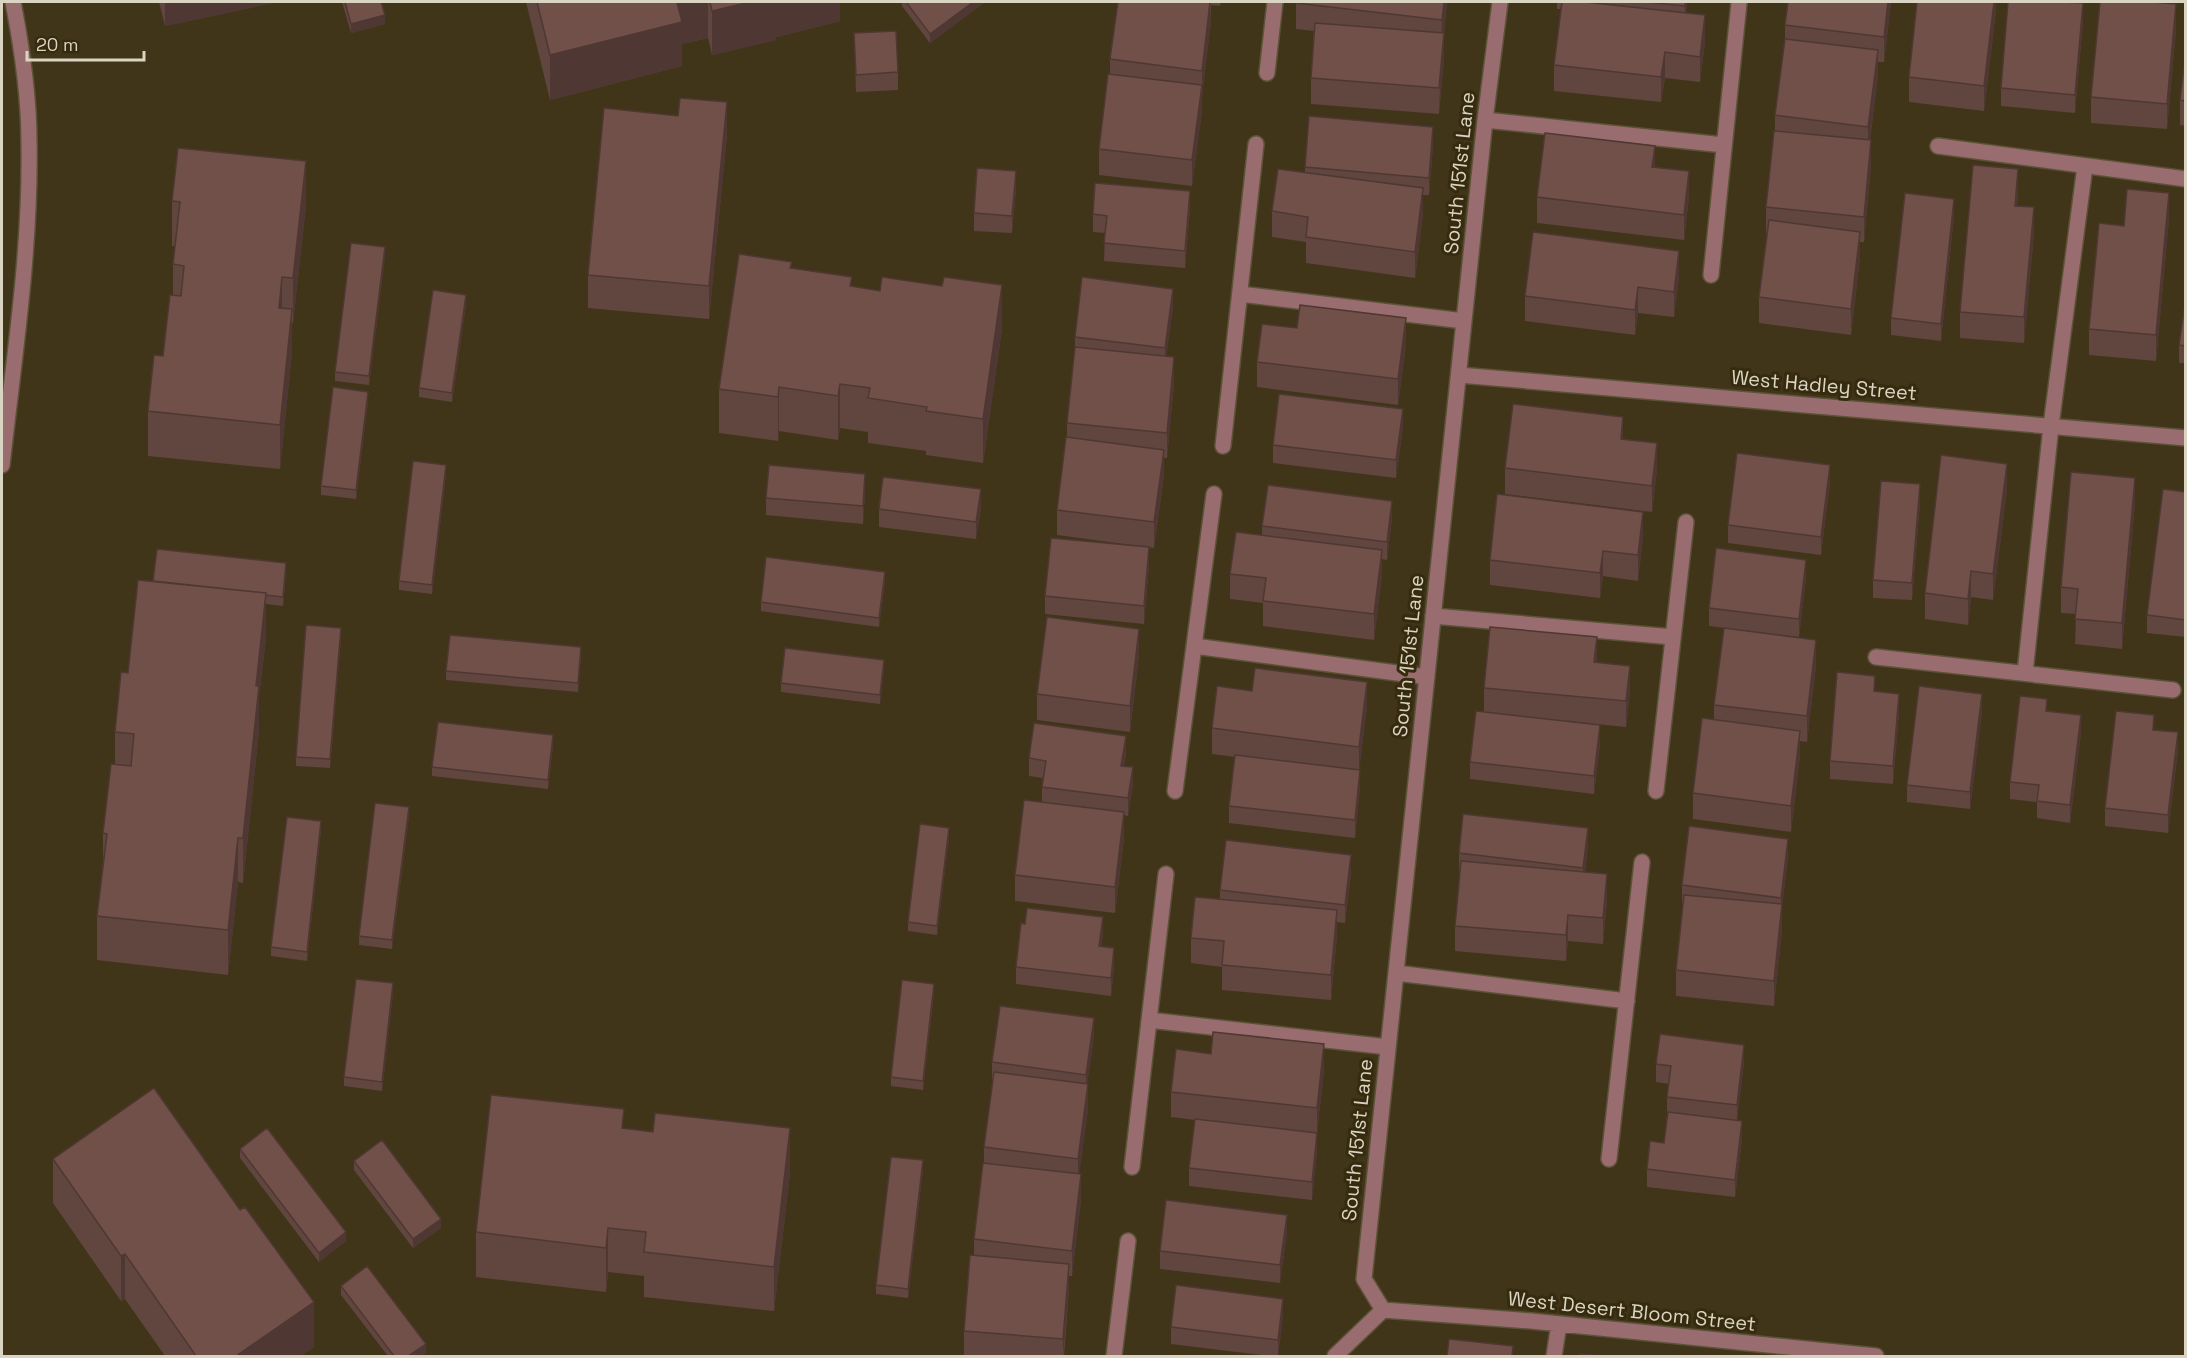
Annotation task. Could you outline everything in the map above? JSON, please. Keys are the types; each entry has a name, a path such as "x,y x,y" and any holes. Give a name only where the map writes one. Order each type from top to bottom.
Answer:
{"street":[{"path":"2,465 26,259 29,144 24,57 13,2"},
{"path":"1267,73 1275,2"},
{"name":"South 151st Lane","path":"1383,1310 1364,1279 1485,120 1500,2"},
{"path":"1711,275 1739,3"},
{"path":"1485,120 1724,145"},
{"path":"1223,446 1256,144"},
{"path":"1938,146 2186,179"},
{"path":"2025,673 2051,426 2085,166"},
{"path":"1240,294 1464,321"},
{"name":"West Hadley Street","path":"1459,375 2186,438"},
{"path":"1175,791 1214,494"},
{"path":"1656,791 1686,522"},
{"path":"1433,616 1673,638"},
{"path":"1194,646 1427,677"},
{"path":"1876,657 2173,690"},
{"path":"1609,1159 1642,862"},
{"path":"1132,1167 1166,874"},
{"path":"1396,973 1627,1001"},
{"path":"1149,1020 1388,1047"},
{"path":"1114,1356 1128,1241"},
{"path":"1335,1356 1383,1310"},
{"name":"West Desert Bloom Street","path":"1383,1310 1559,1324 1876,1356"},
{"path":"1554,1356 1559,1324"}],"building":[{"path":"345,2 381,2 385,15 351,24"},
{"path":"537,2 677,2 682,22 550,55"},
{"path":"710,2 750,2 712,11"},
{"path":"906,2 973,2 930,34"},
{"path":"1118,2 1210,2 1202,71 1110,59"},
{"path":"1296,2 1444,2 1442,20"},
{"path":"1562,2 1585,2 1705,15 1700,57 1665,52 1661,77 1554,65"},
{"path":"1645,2 1685,2 1685,6"},
{"path":"1788,2 1888,2 1884,37 1785,25"},
{"path":"1917,2 1994,2 1984,86 1909,77"},
{"path":"2008,2 2083,3 2075,95 2001,88"},
{"path":"2100,2 2176,4 2167,104 2091,97"},
{"path":"1315,23 1444,33 1439,88 1311,78"},
{"path":"896,31 898,72 856,75 854,33"},
{"path":"1785,39 1878,50 1868,127 1775,115"},
{"path":"2186,52 2186,101 2180,100"},
{"path":"1108,74 1202,85 1192,160 1099,149"},
{"path":"680,98 727,102 709,286 588,275 604,108 678,116"},
{"path":"1309,116 1433,127 1429,178 1305,167"},
{"path":"1774,131 1871,140 1864,217 1766,207"},
{"path":"1545,133 1655,146 1652,167 1689,171 1684,215 1537,197"},
{"path":"178,148 306,161 293,278 282,277 279,308 292,309 280,425 148,411 154,355 163,356 170,295 181,296 184,266 173,264 180,202 172,201"},
{"path":"1973,165 2018,169 2015,206 2034,207 2024,317 1960,312"},
{"path":"977,168 1016,171 1012,216 974,213"},
{"path":"1278,169 1423,188 1415,252 1306,237 1308,217 1272,211"},
{"path":"1095,183 1190,191 1185,251 1104,243 1107,216 1093,214"},
{"path":"2127,189 2169,193 2156,335 2089,329 2099,223 2124,226"},
{"path":"1905,193 1954,199 1941,324 1891,318"},
{"path":"1769,220 1860,232 1851,309 1759,297"},
{"path":"1533,232 1679,251 1674,292 1638,287 1635,310 1525,296"},
{"path":"351,243 385,247 369,376 335,372"},
{"path":"739,254 792,262 790,268 852,277 850,286 880,291 882,277 942,286 944,277 1002,285 983,419 926,411 927,407 868,398 870,388 840,384 838,396 779,387 778,397 719,389"},
{"path":"1082,277 1173,289 1165,348 1075,337"},
{"path":"433,290 466,295 452,393 419,388"},
{"path":"2186,298 2186,346 2179,345"},
{"path":"1300,305 1406,318 1398,379 1257,362 1262,324 1297,328"},
{"path":"1075,347 1174,357 1167,433 1067,423"},
{"path":"333,387 368,392 356,490 321,486"},
{"path":"1279,394 1403,409 1396,460 1273,445"},
{"path":"1513,404 1623,417 1621,439 1657,443 1652,486 1505,468"},
{"path":"1066,437 1164,450 1154,522 1057,510"},
{"path":"1737,453 1830,465 1821,537 1728,525"},
{"path":"1941,455 2007,464 1993,574 1971,571 1968,599 1925,593"},
{"path":"413,461 446,465 432,585 399,581"},
{"path":"769,465 865,474 863,506 766,498"},
{"path":"2071,472 2135,478 2122,623 2075,619 2078,589 2061,587"},
{"path":"883,477 981,489 976,522 879,509"},
{"path":"1881,481 1920,484 1912,583 1873,580"},
{"path":"1268,485 1392,501 1387,542 1262,526"},
{"path":"2163,489 2186,492 2186,620 2147,615"},
{"path":"1497,494 1643,512 1638,555 1603,551 1600,573 1490,560"},
{"path":"1236,532 1382,550 1374,614 1263,601 1266,578 1230,574"},
{"path":"1051,538 1149,547 1144,606 1045,596"},
{"path":"1716,548 1806,560 1799,619 1709,608"},
{"path":"157,549 286,563 283,597 266,595 266,593 153,581"},
{"path":"766,557 885,572 879,618 761,602"},
{"path":"138,580 266,593 243,838 238,838 228,930 97,916 107,834 103,833 111,764 131,766 134,734 115,732 121,672 128,673"},
{"path":"1047,617 1139,629 1130,706 1037,694"},
{"path":"306,625 341,628 330,759 296,757"},
{"path":"1490,627 1597,637 1594,662 1630,666 1626,701 1484,688"},
{"path":"1724,628 1816,640 1807,716 1714,705"},
{"path":"450,635 581,647 578,683 446,671"},
{"path":"785,648 884,660 880,695 781,683"},
{"path":"1255,668 1367,682 1359,747 1212,728 1217,686 1252,691"},
{"path":"1837,672 1875,676 1874,691 1899,694 1893,766 1830,761"},
{"path":"1919,686 1982,694 1970,792 1907,785"},
{"path":"2020,696 2047,699 2046,711 2081,715 2070,805 2037,801 2039,785 2010,782"},
{"path":"1476,711 1600,725 1594,776 1470,762"},
{"path":"2116,711 2154,715 2153,730 2178,732 2168,815 2105,808"},
{"path":"1702,718 1800,731 1791,806 1693,793"},
{"path":"438,722 553,735 548,780 432,767"},
{"path":"1034,723 1126,736 1121,766 1133,767 1128,798 1042,787 1046,761 1029,758"},
{"path":"1235,755 1360,770 1355,820 1229,806"},
{"path":"1024,800 1124,812 1115,887 1015,875"},
{"path":"375,803 409,807 392,940 359,936"},
{"path":"1463,814 1588,828 1583,868 1459,853"},
{"path":"287,817 321,821 307,952 271,947"},
{"path":"920,824 949,828 937,926 908,922"},
{"path":"1689,826 1788,839 1781,898 1682,885"},
{"path":"1226,840 1351,855 1345,905 1220,890"},
{"path":"1461,861 1607,874 1603,918 1568,915 1566,935 1455,926"},
{"path":"1684,895 1782,904 1774,981 1676,970"},
{"path":"1195,897 1337,910 1331,975 1222,965 1224,941 1191,938"},
{"path":"1027,908 1103,917 1099,946 1114,948 1111,978 1016,967 1021,923 1025,924"},
{"path":"356,979 393,983 382,1082 344,1077"},
{"path":"902,980 934,984 923,1081 891,1077"},
{"path":"1000,1006 1094,1018 1086,1075 992,1062"},
{"path":"1213,1032 1324,1044 1317,1108 1171,1092 1176,1049 1211,1054"},
{"path":"1660,1034 1744,1045 1737,1105 1667,1097 1671,1066 1656,1064"},
{"path":"994,1072 1088,1084 1078,1159 984,1147"},
{"path":"154,1088 240,1210 245,1207 314,1302 236,1356 196,1356 125,1254 121,1256 53,1159"},
{"path":"491,1095 624,1109 622,1128 653,1132 655,1113 790,1128 774,1267 644,1252 646,1232 608,1228 606,1248 476,1232"},
{"path":"1668,1112 1742,1121 1735,1180 1647,1169 1650,1141 1664,1143"},
{"path":"1195,1119 1317,1133 1312,1182 1189,1168"},
{"path":"267,1128 346,1232 319,1253 240,1149"},
{"path":"382,1140 441,1219 413,1239 354,1161"},
{"path":"891,1157 923,1160 908,1289 876,1285"},
{"path":"983,1163 1081,1174 1072,1251 974,1239"},
{"path":"1166,1200 1287,1215 1280,1265 1160,1251"},
{"path":"970,1255 1069,1264 1063,1339 964,1331"},
{"path":"367,1266 426,1344 408,1356 394,1356 341,1286"},
{"path":"1176,1285 1283,1299 1278,1340 1171,1327"},
{"path":"1449,1339 1513,1346 1512,1356 1447,1356"}]}
